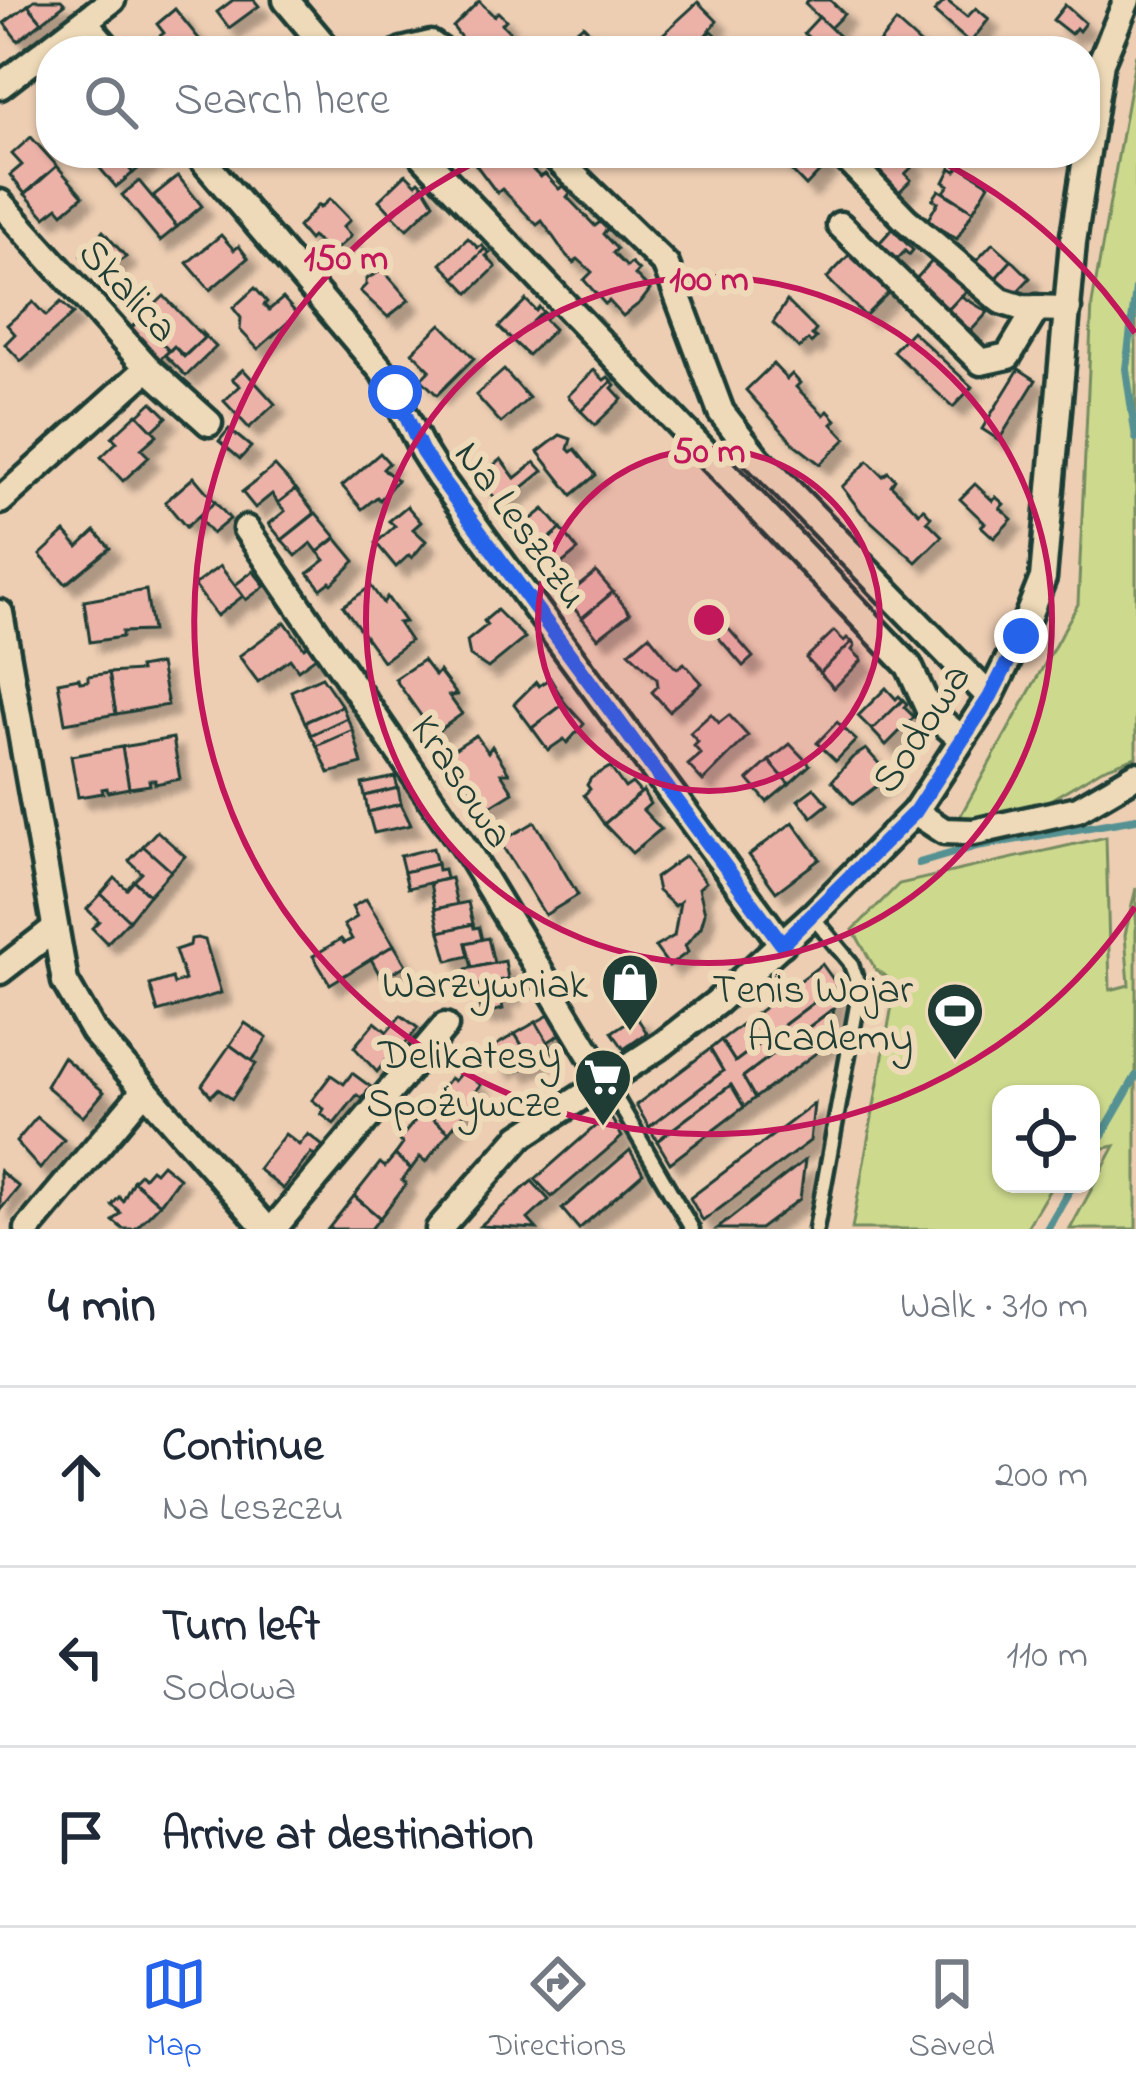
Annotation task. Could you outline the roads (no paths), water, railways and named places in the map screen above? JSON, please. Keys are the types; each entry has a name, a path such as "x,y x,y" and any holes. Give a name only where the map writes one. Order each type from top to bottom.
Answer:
{"street":[{"path":"66,36 112,0"},
{"path":"286,0 316,36"},
{"name":"Sodowa","path":"1100,68 1127,0"},
{"path":"85,22 97,36"},
{"path":"0,86 36,59"},
{"name":"Na Leszczu","path":"209,168 383,372 440,478 782,944"},
{"path":"434,168 909,666 938,722 962,739"},
{"path":"566,168 666,265 721,412 757,458 990,697"},
{"path":"856,168 905,219 1001,301 1068,309"},
{"name":"Sodowa","path":"440,1229 520,1137 717,1002 812,916 915,812 990,697 1043,578 1073,242 1085,168"},
{"name":"Skalica","path":"0,202 148,368 209,423"},
{"path":"840,225 981,362 1008,356 1037,308"},
{"path":"0,501 148,368"},
{"name":"Krasowa","path":"246,529 471,857 606,1081"},
{"path":"0,613 65,982 93,1031 143,1092 270,1229 445,1026"},
{"path":"915,812 944,831 974,832 1078,809 1136,775"},
{"path":"0,971 53,929"},
{"path":"28,1229 143,1092"}],"lane":[{"path":"812,916 850,962 860,989 816,1229"},
{"path":"606,1081 692,1229"}],"waterway":[{"path":"1136,289 1126,369 1136,438"},
{"path":"919,863 977,846 1136,819"},
{"path":"1100,1138 1136,1076"},
{"path":"1047,1229 1068,1193"}],"place":[{"name":"Warzywniak","path":"630,1033"},
{"name":"Tenis Wojar Academy","path":"955,1062"},
{"name":"Delikatesy Spożywcze","path":"603,1128"}]}
